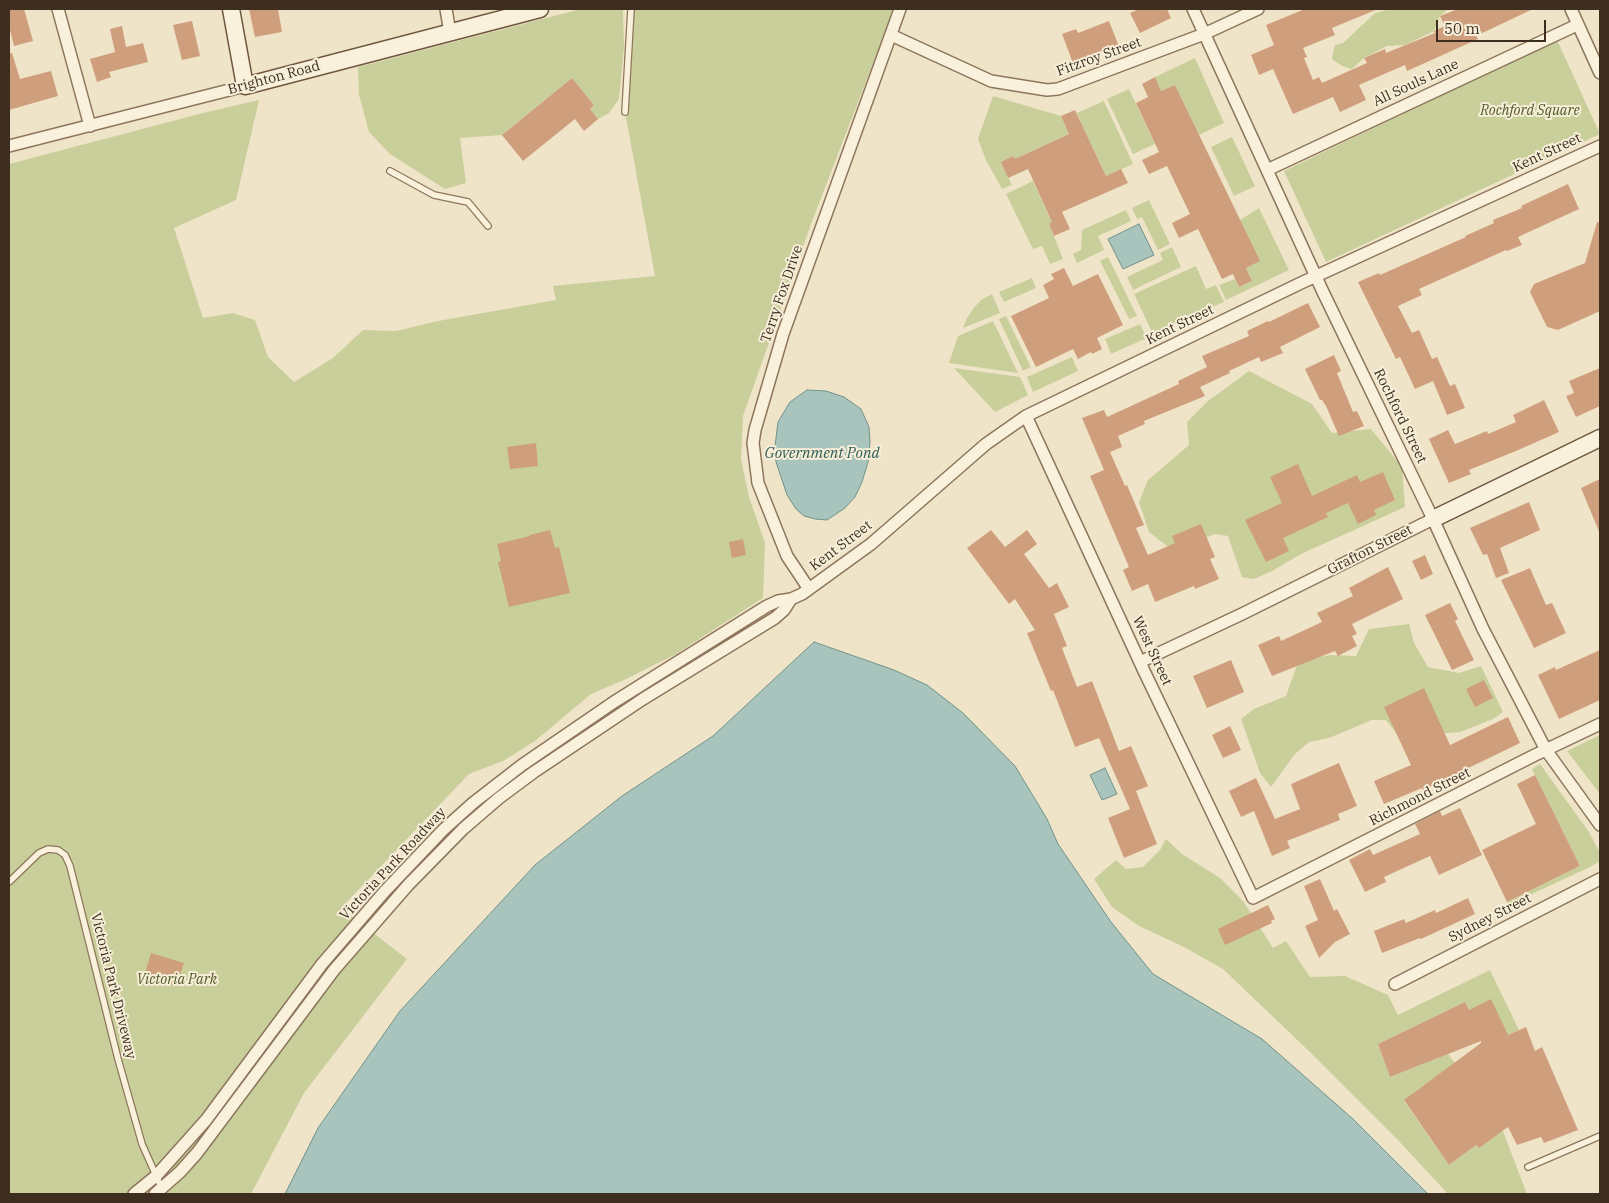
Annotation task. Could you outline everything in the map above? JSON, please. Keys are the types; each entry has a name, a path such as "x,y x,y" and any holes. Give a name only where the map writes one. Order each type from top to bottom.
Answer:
{"main road":[{"path":"231,9 244,86"},
{"name":"Brighton Road","path":"244,86 450,34 540,9"},
{"name":"Grafton Street","path":"1433,518 1600,438"}],"street":[{"path":"58,9 90,126"},
{"path":"446,9 450,34"},
{"name":"Terry Fox Drive","path":"809,589 788,556 758,484 753,443 755,430 783,334 900,9"},
{"name":"Rochford Street","path":"1193,9 1316,276 1433,518 1483,629 1546,750 1600,824"},
{"name":"Fitzroy Street","path":"891,35 991,81 1047,90 1058,89 1204,34 1258,9"},
{"path":"1571,9 1600,73"},
{"name":"All Souls Lane","path":"1267,170 1578,24"},
{"name":"Brighton Road","path":"9,146 244,86"},
{"name":"Kent Street","path":"809,589 871,544 986,444 1026,416 1316,276 1600,146"},
{"name":"West Street","path":"1026,416 1140,662 1253,898"},
{"name":"Grafton Street","path":"1140,662 1275,598 1433,518"},
{"name":"Victoria Park Roadway","path":"134,1194 156,1176 206,1120 316,971 348,933 414,859 465,810 522,764 614,702 767,606 778,601 791,599 809,589"},
{"name":"Victoria Park Roadway","path":"159,1192 197,1153 334,970 410,884 463,829 499,798 534,772 643,699 775,618 784,610 791,599"},
{"name":"Richmond Street","path":"1253,898 1600,724"},
{"name":"Sydney Street","path":"1395,984 1600,879"}],"lane":[{"path":"625,112 631,9"},
{"path":"390,171 434,195 468,202 488,226"},
{"name":"Victoria Park Driveway","path":"9,882 39,853 48,849 58,850 68,860 118,1059 142,1144 156,1176 159,1192"},
{"path":"1528,1167 1600,1136"}],"green space":[{"path":"581,9 623,9 624,47 619,99 609,113 598,119 590,109 594,105 572,78 502,135 460,138 466,183 445,189 390,154 369,132 359,95 358,67"},
{"name":"Victoria Park","path":"631,9 894,9 811,224 743,416 741,459 749,497 765,543 763,598 676,654 591,694 535,741 503,761 469,774 341,908 407,959 304,1093 251,1194 9,1194 9,164 259,100 236,200 174,228 203,318 233,313 255,320 268,357 294,382 333,358 363,330 396,331 438,321 556,300 553,286 655,276 625,112"},
{"path":"1391,9 1448,9 1440,16 1434,31 1405,45 1387,46 1364,58 1352,69 1342,66 1332,59 1335,45 1343,43 1375,13"},
{"name":"Rochford Square","path":"1557,40 1600,134 1326,262 1284,171"},
{"path":"1195,58 1224,123 1199,135 1175,85 1161,91 1155,77"},
{"path":"1129,89 1155,144 1133,154 1107,99"},
{"path":"993,96 1061,116 1069,134 1021,156 1023,160 1017,163 1013,156 1001,162 1012,185 1002,189 986,160 978,139"},
{"path":"1104,101 1133,164 1106,176 1083,127 1076,124 1081,122 1077,113"},
{"path":"1232,137 1255,186 1234,196 1211,147"},
{"path":"1033,181 1053,222 1049,224 1063,259 1050,264 1042,246 1033,249 1006,194"},
{"path":"1149,200 1170,244 1158,250 1142,217 1137,219 1132,208"},
{"path":"1259,208 1289,270 1226,300 1219,285 1235,279 1239,287 1252,281 1246,268 1259,261 1240,220"},
{"path":"1126,210 1131,221 1098,236 1104,250 1077,263 1073,254 1081,250 1082,230"},
{"path":"1172,247 1181,267 1133,290 1127,277 1163,260 1160,253"},
{"path":"1108,257 1137,316 1129,319 1100,261"},
{"path":"1196,266 1206,289 1216,285 1224,302 1153,334 1134,294"},
{"path":"1032,278 1036,288 1004,302 999,292"},
{"path":"992,294 1000,313 963,328 973,309 981,300"},
{"path":"1006,316 1031,367 1023,371 999,319"},
{"path":"993,321 1018,373 949,363 958,336"},
{"path":"1140,324 1147,338 1111,354 1105,339"},
{"path":"1072,357 1078,371 1033,392 1027,377"},
{"path":"954,368 1020,377 1028,395 995,412"},
{"path":"1249,371 1312,404 1332,433 1371,429 1402,467 1405,507 1301,554 1254,579 1242,577 1228,536 1215,534 1172,550 1149,532 1139,502 1148,480 1189,445 1187,422 1208,401"},
{"path":"1409,624 1414,643 1428,667 1459,673 1481,666 1503,712 1493,719 1460,732 1399,737 1386,720 1372,720 1329,738 1309,742 1295,754 1271,787 1260,773 1241,719 1254,709 1286,696 1298,662 1330,655 1356,656 1369,629"},
{"path":"1600,735 1600,794 1567,751"},
{"path":"1540,764 1589,832 1600,853 1600,861 1508,905 1507,902 1580,866 1532,769"},
{"path":"1166,839 1182,854 1220,878 1243,901 1273,948 1286,941 1310,977 1345,976 1388,995 1398,1015 1490,970 1519,1030 1508,1035 1469,1010 1465,1002 1378,1044 1390,1077 1448,1054 1455,1063 1404,1101 1449,1165 1476,1145 1479,1148 1501,1126 1527,1194 1448,1194 1397,1139 1313,1055 1223,969 1182,946 1139,926 1112,907 1094,879 1116,860 1126,869 1143,867 1160,850"}],"water":[{"path":"1139,224 1154,255 1123,269 1108,239"},
{"name":"Government Pond","path":"807,390 826,391 844,397 861,409 869,427 868,462 862,482 855,497 845,508 827,520 804,516 796,509 787,495 776,462 775,446 778,422 790,402"},
{"path":"814,642 894,670 927,685 963,713 1015,766 1047,819 1058,844 1111,922 1153,974 1262,1039 1353,1119 1428,1194 285,1194 318,1128 400,1011 535,865 622,796 713,736"},
{"path":"1105,768 1117,794 1102,800 1090,775"}],"building":[{"path":"9,9 24,9 33,41 14,46 9,26"},
{"path":"249,9 278,9 282,32 255,37"},
{"path":"1139,9 1167,9 1171,18 1140,33 1130,13"},
{"path":"1305,9 1378,9 1332,28 1335,35 1303,48 1307,57 1304,58 1313,80 1319,77 1322,83 1367,63 1364,58 1385,49 1386,53 1435,33 1434,31 1445,26 1440,16 1458,9 1533,9 1476,36 1478,39 1407,71 1405,65 1359,85 1366,100 1340,112 1333,97 1293,114 1273,69 1259,75 1251,55 1274,45 1266,25"},
{"path":"192,21 200,56 182,60 173,25"},
{"path":"1109,21 1120,49 1105,55 1103,51 1073,63 1062,34 1076,29 1078,33"},
{"path":"122,26 126,47 143,43 148,62 109,72 111,77 97,82 90,59 115,52 110,29"},
{"path":"9,53 12,53 20,79 51,71 58,96 9,110"},
{"path":"1155,77 1161,91 1175,85 1260,261 1246,268 1252,281 1239,287 1233,274 1222,279 1198,229 1179,238 1172,223 1190,214 1167,166 1149,174 1142,160 1159,152 1136,103 1148,97 1142,84"},
{"path":"572,78 594,105 590,109 598,119 584,131 575,119 523,161 502,135"},
{"path":"1075,110 1106,176 1121,169 1128,183 1062,212 1070,229 1054,236 1049,224 1052,222 1028,169 1008,178 1001,162 1013,156 1015,159 1069,134 1061,116"},
{"path":"1568,184 1579,209 1518,237 1522,245 1506,250 1419,289 1422,295 1398,306 1412,333 1419,330 1432,359 1437,357 1450,386 1455,384 1465,408 1447,415 1433,381 1415,389 1400,357 1396,359 1358,282 1379,273 1380,275 1466,237 1494,223 1493,220 1522,208 1521,206"},
{"path":"1597,222 1600,223 1600,311 1558,330 1547,327 1530,292 1534,284 1585,263"},
{"path":"1064,268 1073,286 1098,274 1123,325 1097,338 1102,349 1092,354 1091,352 1078,359 1073,349 1036,367 1011,316 1049,298 1043,285 1054,279 1051,274"},
{"path":"1308,303 1320,327 1280,347 1283,353 1261,362 1259,357 1229,371 1230,373 1200,387 1205,396 1144,421 1145,424 1118,436 1122,447 1110,452 1144,525 1136,528 1148,555 1175,543 1172,536 1201,524 1215,557 1210,559 1219,579 1195,589 1194,586 1155,602 1148,584 1132,591 1123,570 1129,567 1090,476 1104,470 1082,418 1104,410 1107,417 1179,384 1178,381 1207,367 1202,356 1249,336 1247,331"},
{"path":"1334,355 1341,371 1337,373 1353,412 1357,411 1364,426 1339,436 1326,406 1320,400 1305,369"},
{"path":"1600,368 1600,406 1576,417 1566,396 1574,393 1569,381"},
{"path":"1544,400 1559,432 1469,470 1471,474 1449,483 1429,439 1448,430 1455,444 1487,431 1488,434 1516,422 1513,415"},
{"path":"536,443 538,466 510,469 507,447"},
{"path":"1298,464 1312,496 1357,475 1360,482 1383,472 1395,500 1374,510 1376,515 1358,524 1348,503 1326,513 1328,517 1283,538 1289,551 1266,562 1245,520 1282,503 1270,477"},
{"path":"1600,479 1600,534 1581,488"},
{"path":"1529,502 1540,530 1500,548 1509,573 1496,578 1487,554 1483,555 1470,528"},
{"path":"550,530 555,548 559,547 570,593 509,607 498,562 501,561 497,544"},
{"path":"991,530 1005,547 1027,530 1037,544 1024,554 1049,588 1057,583 1069,607 1054,614 1067,646 1062,648 1077,687 1092,681 1119,751 1131,746 1148,786 1136,791 1157,844 1124,858 1108,818 1130,809 1099,738 1075,747 1053,690 1051,691 1027,633 1035,630 1015,599 1009,604 967,548"},
{"path":"743,539 746,555 732,558 729,542"},
{"path":"1425,555 1433,574 1421,580 1412,561"},
{"path":"1388,567 1403,599 1352,624 1357,634 1352,636 1357,646 1338,656 1335,651 1272,676 1258,645 1279,636 1281,641 1322,622 1317,613 1353,596 1349,588"},
{"path":"1530,568 1546,605 1552,603 1566,633 1534,648 1501,580"},
{"path":"1450,603 1458,619 1455,621 1474,660 1452,670 1425,615"},
{"path":"1600,650 1600,700 1559,719 1538,675 1555,667 1556,670"},
{"path":"1231,660 1244,692 1207,708 1193,676"},
{"path":"1484,680 1493,698 1475,707 1466,689"},
{"path":"1424,688 1450,745 1508,717 1520,743 1423,790 1422,788 1384,804 1374,781 1411,765 1384,707"},
{"path":"1230,726 1241,750 1223,758 1212,735"},
{"path":"1339,763 1357,806 1338,814 1340,820 1287,841 1290,848 1272,856 1254,811 1241,817 1229,791 1256,778 1275,819 1300,809 1291,784"},
{"path":"1535,775 1580,866 1507,902 1482,850 1536,824 1517,784"},
{"path":"1460,808 1482,855 1439,875 1430,856 1384,877 1386,882 1365,892 1349,860 1370,849 1373,855 1420,834 1415,824 1440,811 1442,816"},
{"path":"1320,879 1334,911 1337,909 1350,934 1335,942 1319,958 1305,926 1318,920 1304,886"},
{"path":"1468,898 1475,914 1421,939 1382,953 1374,931 1404,919 1406,923 1435,910 1436,913"},
{"path":"1268,905 1275,919 1271,921 1272,923 1225,945 1218,929"},
{"path":"151,953 184,963 176,986 144,976"},
{"path":"1491,999 1508,1035 1526,1027 1535,1051 1542,1047 1578,1130 1544,1143 1541,1137 1517,1145 1508,1127 1479,1148 1476,1145 1449,1165 1404,1100 1481,1043 1481,1041 1390,1077 1378,1044 1465,1002 1469,1010"}]}
